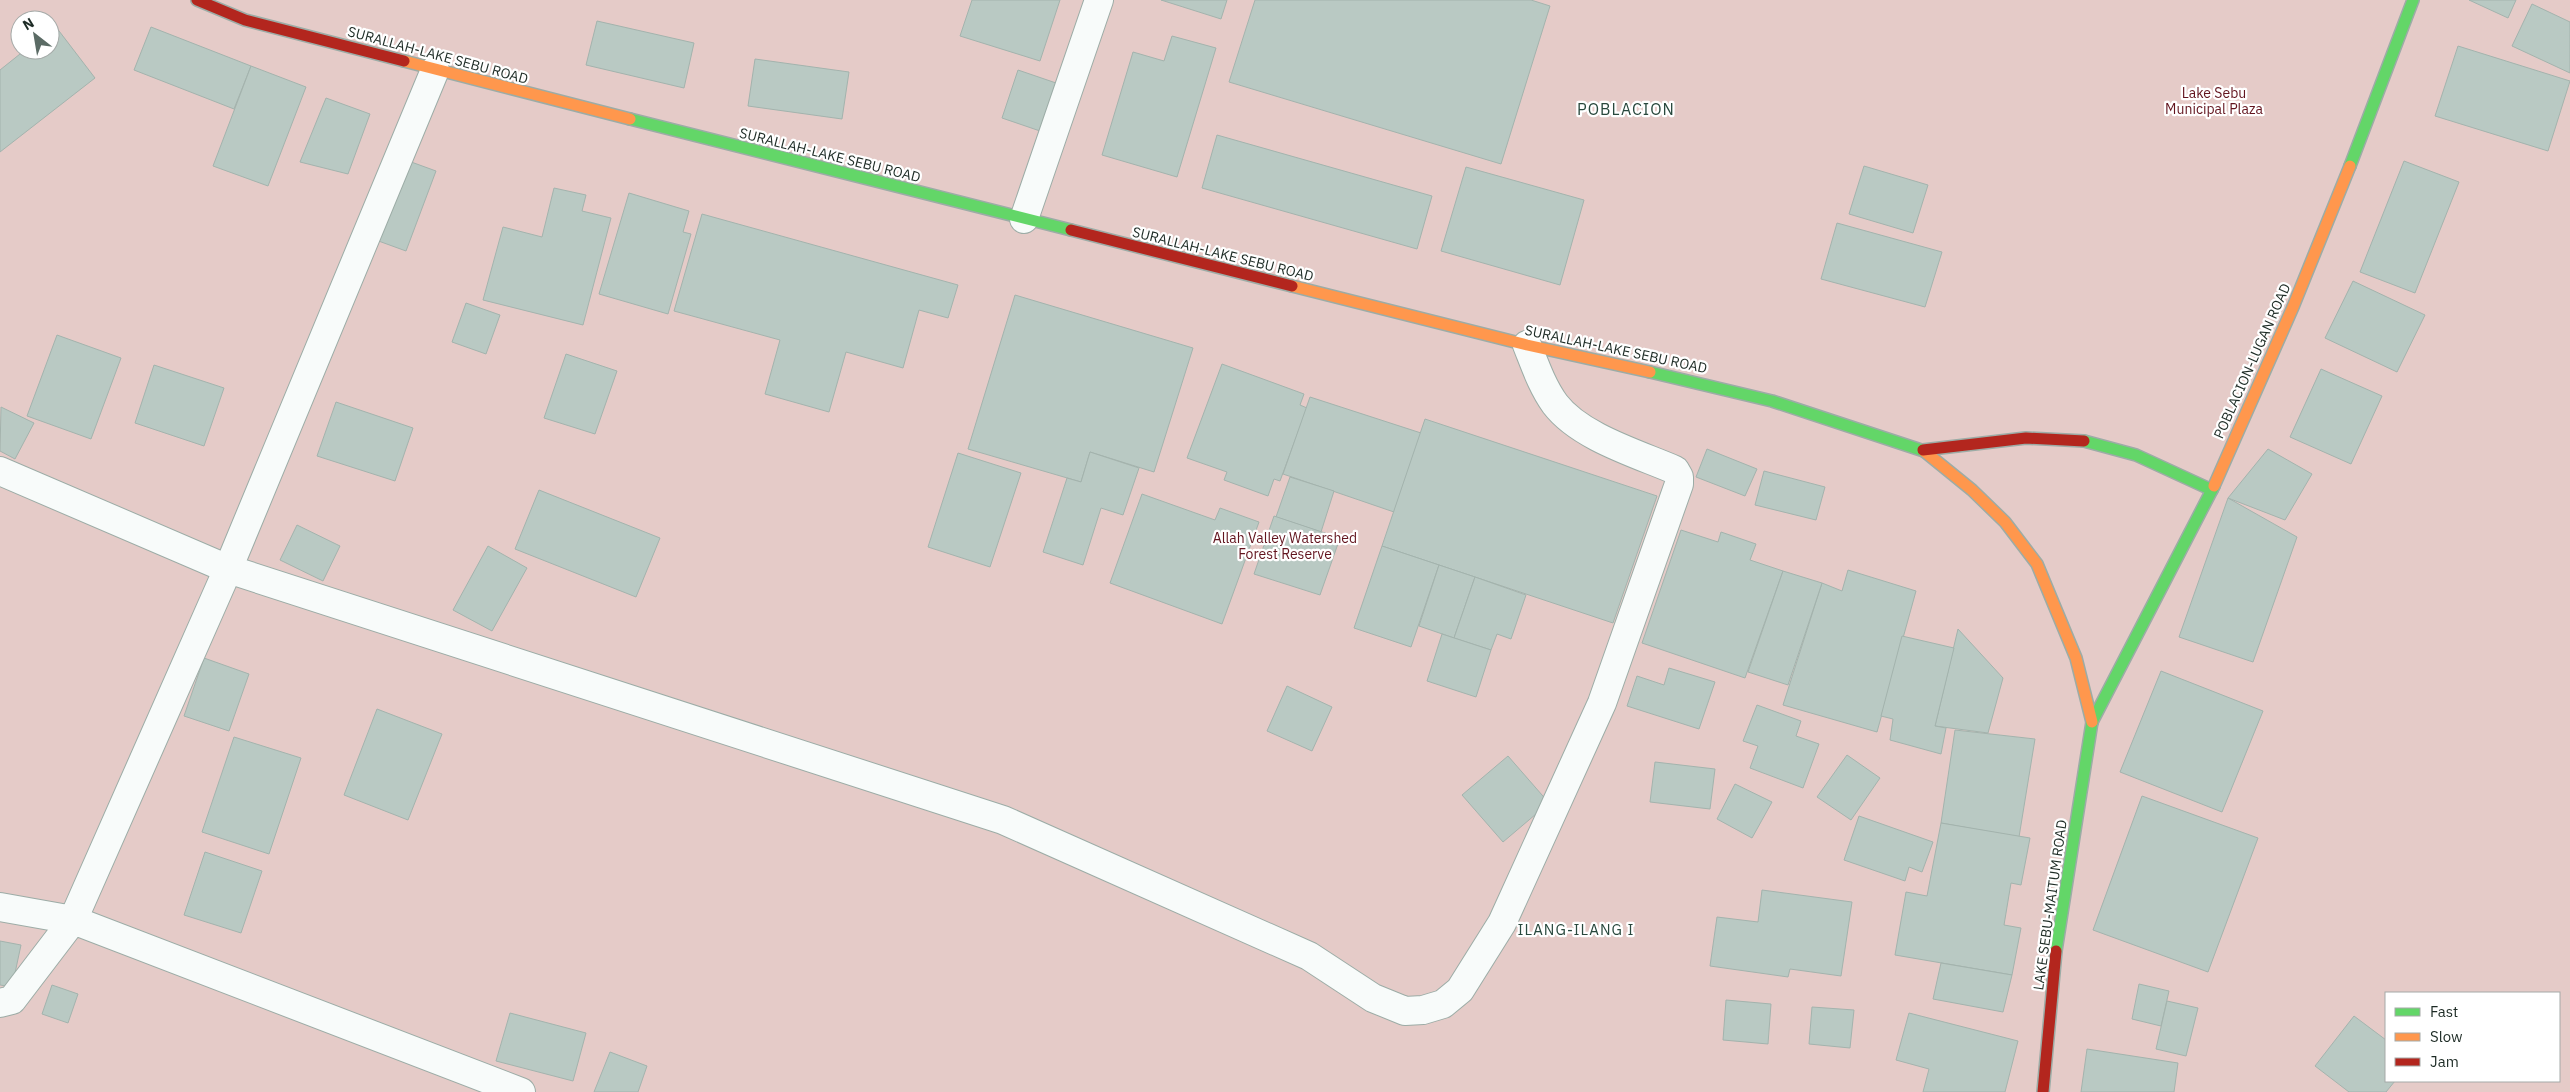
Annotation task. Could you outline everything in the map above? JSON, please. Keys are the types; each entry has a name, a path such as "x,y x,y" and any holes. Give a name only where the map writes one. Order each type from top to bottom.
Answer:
{"main road":[{"name":"SURALLAH-LAKE SEBU ROAD","path":"197,0 245,20 1024,220 1527,345 1663,373 1744,393 1923,450 1972,490 2005,522 2037,564 2076,658 2092,722"},
{"name":"POBLACION-LUGAN ROAD","path":"2092,722 2212,490 2302,285 2359,146 2413,0"},
{"path":"1923,450 2001,440 2088,441 2130,453 2212,490"},
{"name":"LAKE SEBU-MAITUM ROAD","path":"2043,1092 2057,938 2092,722"}],"street":[{"path":"1024,220 1098,0"},
{"path":"0,1003 12,1000 74,920 228,569 435,70"},
{"path":"0,471 228,569 1003,820 1309,956 1381,1002 1406,1011 1423,1010 1444,1004 1460,990 1502,923 1602,703 1679,484 1679,477 1675,470 1593,434 1575,422 1556,405 1542,383 1527,345"},
{"path":"0,907 74,920 521,1092"}],"green space":[{"name":"Allah Valley Watershed Forest Reserve","path":"0,0 2570,0 2570,1092 0,1092"}],"building":[{"path":"972,0 1060,0 1040,61 960,36"},
{"path":"1161,0 1227,0 1221,19"},
{"path":"1255,0 1531,0 1550,6 1501,164 1229,82"},
{"path":"2469,0 2516,0 2508,18"},
{"path":"2532,4 2570,22 2570,73 2512,46"},
{"path":"597,21 694,43 684,88 586,65"},
{"path":"151,27 251,66 234,109 134,70"},
{"path":"60,32 95,78 0,152 0,70 12,60 60,60"},
{"path":"1172,36 1216,48 1177,177 1102,155 1133,52 1164,61"},
{"path":"2458,46 2570,81 2548,151 2435,116"},
{"path":"755,59 849,72 842,119 748,106"},
{"path":"251,66 306,87 268,186 213,166"},
{"path":"1018,70 1059,84 1043,132 1002,118"},
{"path":"326,98 370,114 348,174 300,162"},
{"path":"1217,135 1432,196 1417,249 1202,188"},
{"path":"403,159 436,171 406,251 373,239"},
{"path":"2404,161 2459,182 2415,293 2360,272"},
{"path":"1864,166 1928,185 1913,233 1849,214"},
{"path":"1466,167 1584,200 1560,285 1441,251"},
{"path":"554,188 586,195 582,211 611,218 583,325 483,300 503,227 542,237"},
{"path":"629,193 689,211 683,232 691,234 668,314 599,294"},
{"path":"702,214 958,285 948,318 919,310 903,368 846,352 829,412 765,394 780,340 674,311"},
{"path":"1837,223 1942,252 1925,307 1821,279"},
{"path":"2353,281 2425,315 2397,372 2325,338"},
{"path":"1015,295 1193,348 1154,472 1090,452 1081,482 968,449"},
{"path":"466,303 500,315 486,354 452,342"},
{"path":"57,335 121,358 91,439 27,416"},
{"path":"566,354 617,371 595,434 544,418"},
{"path":"1222,364 1304,394 1300,405 1307,408 1280,481 1274,479 1268,496 1224,480 1227,472 1187,458"},
{"path":"154,365 224,388 204,446 135,423"},
{"path":"2321,369 2382,396 2351,464 2290,437"},
{"path":"1310,397 1421,433 1394,512 1283,474"},
{"path":"336,402 413,428 395,481 317,456"},
{"path":"1,407 34,423 15,459 0,451"},
{"path":"1425,419 1657,496 1613,623 1382,546"},
{"path":"1707,449 1757,469 1745,496 1696,477"},
{"path":"2268,449 2312,474 2285,520 2228,498"},
{"path":"1090,452 1139,468 1123,515 1101,508 1083,565 1043,552 1067,478 1081,482"},
{"path":"958,453 1021,473 990,567 928,547"},
{"path":"1764,471 1825,487 1816,520 1755,505"},
{"path":"1290,477 1334,491 1321,532 1276,517"},
{"path":"539,490 660,538 636,597 515,549"},
{"path":"1142,494 1215,520 1220,508 1259,522 1222,624 1110,583"},
{"path":"2228,498 2297,537 2253,662 2179,637"},
{"path":"1274,516 1340,538 1320,595 1254,574"},
{"path":"297,525 340,546 323,581 280,560"},
{"path":"1681,530 1718,542 1721,532 1756,544 1750,560 1783,571 1745,678 1642,643"},
{"path":"488,546 527,568 492,631 453,610"},
{"path":"1382,546 1439,565 1411,647 1354,628"},
{"path":"1439,565 1475,577 1454,638 1419,626"},
{"path":"1848,570 1916,591 1877,732 1783,705 1822,583 1842,591"},
{"path":"1783,571 1822,583 1788,685 1748,672"},
{"path":"1475,577 1526,595 1511,639 1497,634 1491,650 1454,638"},
{"path":"1958,629 2003,678 1988,733 1935,726"},
{"path":"1442,634 1491,650 1476,697 1427,681"},
{"path":"1902,636 1954,648 1935,726 1946,728 1941,754 1890,740 1893,719 1881,716"},
{"path":"204,658 249,674 229,731 184,716"},
{"path":"1669,668 1715,682 1699,729 1627,706 1637,676 1664,685"},
{"path":"2161,671 2263,711 2222,812 2120,772"},
{"path":"1287,686 1332,707 1312,751 1267,731"},
{"path":"1757,705 1801,721 1796,736 1819,744 1803,788 1750,768 1758,746 1743,741"},
{"path":"377,709 442,734 408,820 344,795"},
{"path":"1955,730 2035,739 2019,837 1941,823"},
{"path":"234,737 301,758 269,854 202,832"},
{"path":"1847,755 1880,778 1851,820 1817,797"},
{"path":"1508,756 1549,803 1503,842 1462,795"},
{"path":"1655,762 1715,769 1710,809 1650,802"},
{"path":"1735,784 1772,802 1752,838 1717,819"},
{"path":"2142,796 2258,838 2208,972 2093,930"},
{"path":"1859,816 1933,842 1922,872 1909,867 1905,881 1844,860"},
{"path":"1941,823 2030,838 2021,885 2011,883 2004,925 2021,928 2012,975 1895,955 1906,892 1927,896"},
{"path":"205,852 262,871 241,933 184,915"},
{"path":"1762,890 1852,902 1841,976 1790,969 1788,977 1710,966 1717,917 1758,922"},
{"path":"0,941 21,945 12,987 0,985"},
{"path":"1941,963 2012,975 2003,1012 1933,999"},
{"path":"2139,984 2169,991 2161,1026 2132,1019"},
{"path":"52,985 78,994 68,1023 42,1014"},
{"path":"1726,1000 1771,1004 1768,1044 1723,1040"},
{"path":"2167,1001 2198,1008 2186,1056 2156,1049"},
{"path":"1812,1007 1854,1010 1850,1048 1809,1044"},
{"path":"510,1013 586,1033 573,1081 496,1061"},
{"path":"1909,1013 2018,1041 2005,1092 1923,1092 1929,1069 1896,1060"},
{"path":"2354,1016 2385,1039 2385,1082 2394,1082 2386,1092 2349,1092 2315,1066"},
{"path":"2087,1049 2178,1063 2174,1092 2081,1092"},
{"path":"610,1052 647,1066 638,1092 594,1092"}],"traffic: fast":[{"path":"2350,166 2413,0"},
{"path":"630,119 1071,230"},
{"path":"1650,372 1772,401 1924,451"},
{"path":"2084,441 2136,455 2212,490"},
{"path":"2092,722 2214,486"},
{"path":"2056,951 2092,722"}],"traffic: slow":[{"path":"404,61 630,119"},
{"path":"2214,486 2293,307 2350,166"},
{"path":"1292,286 1527,345 1650,372"},
{"path":"1924,451 1972,490 2005,522 2037,564 2076,658 2092,722"}],"traffic: jam":[{"path":"197,0 245,20 404,61"},
{"path":"1071,230 1292,286"},
{"path":"1923,450 2026,438 2084,441"},
{"path":"2043,1092 2056,951"}],"district":[{"name":"POBLACION","path":"1626,109"},
{"name":"ILANG-ILANG I","path":"1576,930"}],"park label":[{"name":"Lake Sebu Municipal Plaza","path":"2214,102"}]}
